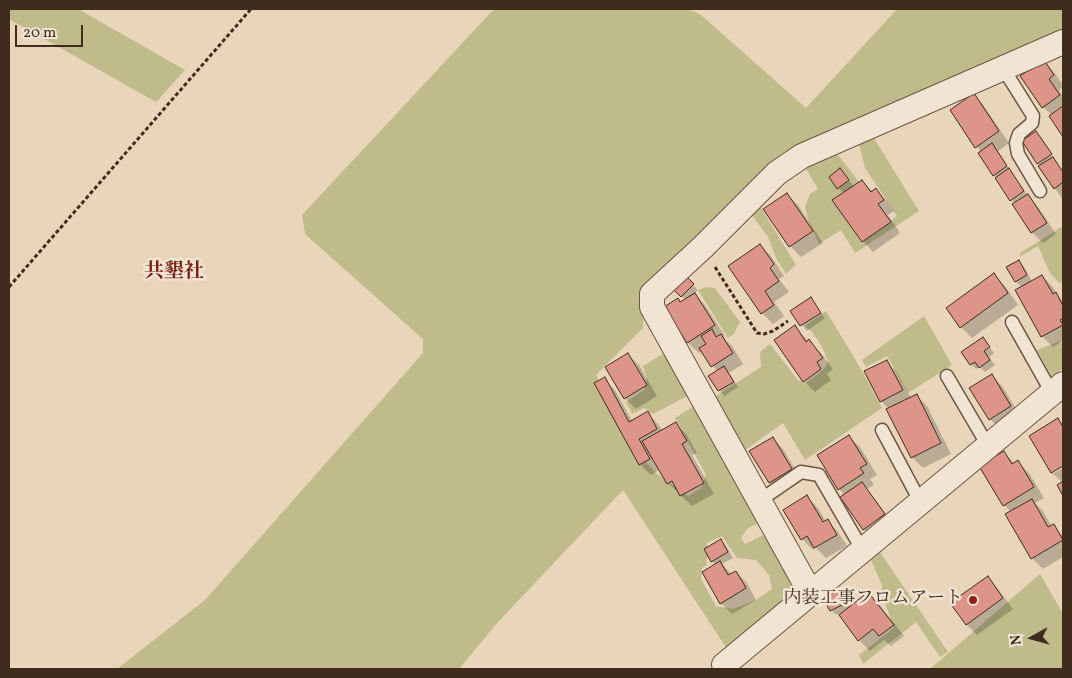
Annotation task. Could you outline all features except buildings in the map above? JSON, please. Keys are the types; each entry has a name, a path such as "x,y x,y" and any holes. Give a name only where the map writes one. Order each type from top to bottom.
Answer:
{"street":[{"path":"812,594 652,307 652,294 703,247 777,173 802,156 1063,42"},
{"path":"724,665 812,594 988,446 1059,392"}],"lane":[{"path":"1003,68 1033,116 1032,123 1019,134 1016,143 1018,154 1040,192"},
{"path":"1012,322 1059,392"},
{"path":"947,376 988,446"},
{"path":"882,430 921,502"},
{"path":"759,501 802,472 819,475 863,550"}],"path":[{"path":"9,287 251,9"},
{"path":"703,247 757,333 764,334 773,331 788,321"}],"shaded area":[{"path":"9,9 78,9 185,70 156,102 9,19"},
{"path":"494,9 688,9 701,15 806,108 897,9 1063,9 1063,33 783,157 644,309 643,328 596,375 630,444 656,473 688,496 701,488 706,475 675,418 699,403 764,521 748,528 741,538 745,544 766,534 800,595 729,652 623,490 498,622 459,669 117,669 205,600 423,353 423,339 305,234 302,215","holes":["722,536 737,558 756,560 769,575 772,589 756,600 733,609 716,606 701,579 702,568 707,565 707,543"]},
{"path":"870,132 919,211 855,253 841,230 819,244 808,220 805,207 810,194 818,189 805,167 835,151 859,182 833,200 861,242 897,216 865,168 858,140"},
{"path":"758,203 796,265 786,274 776,258 768,237 749,211"},
{"path":"1063,226 1063,283 1059,283 1050,273 1038,246 1021,256 1020,253"},
{"path":"706,287 715,288 740,322 733,335 728,338 698,290"},
{"path":"826,311 882,408 805,460 783,423 744,451 713,398 761,367 760,352 770,344 798,380 806,383 824,369 828,361 821,345 805,326"},
{"path":"924,316 952,365 908,393 887,356 866,367 862,360"},
{"path":"1060,341 1063,346 1063,368 1052,377 1037,350"},
{"path":"669,350 693,393 653,414 644,408 632,414 626,402 644,390 647,378 643,366"},
{"path":"880,552 948,652 940,657 916,622 863,664 859,655 894,628 882,595 882,585 871,560"},
{"path":"1040,574 1063,614 1063,669 930,669"}],"place":[{"name":"内装工事フロムアート","path":"973,600"}],"district":[{"name":"共墾社","path":"174,273"}]}
